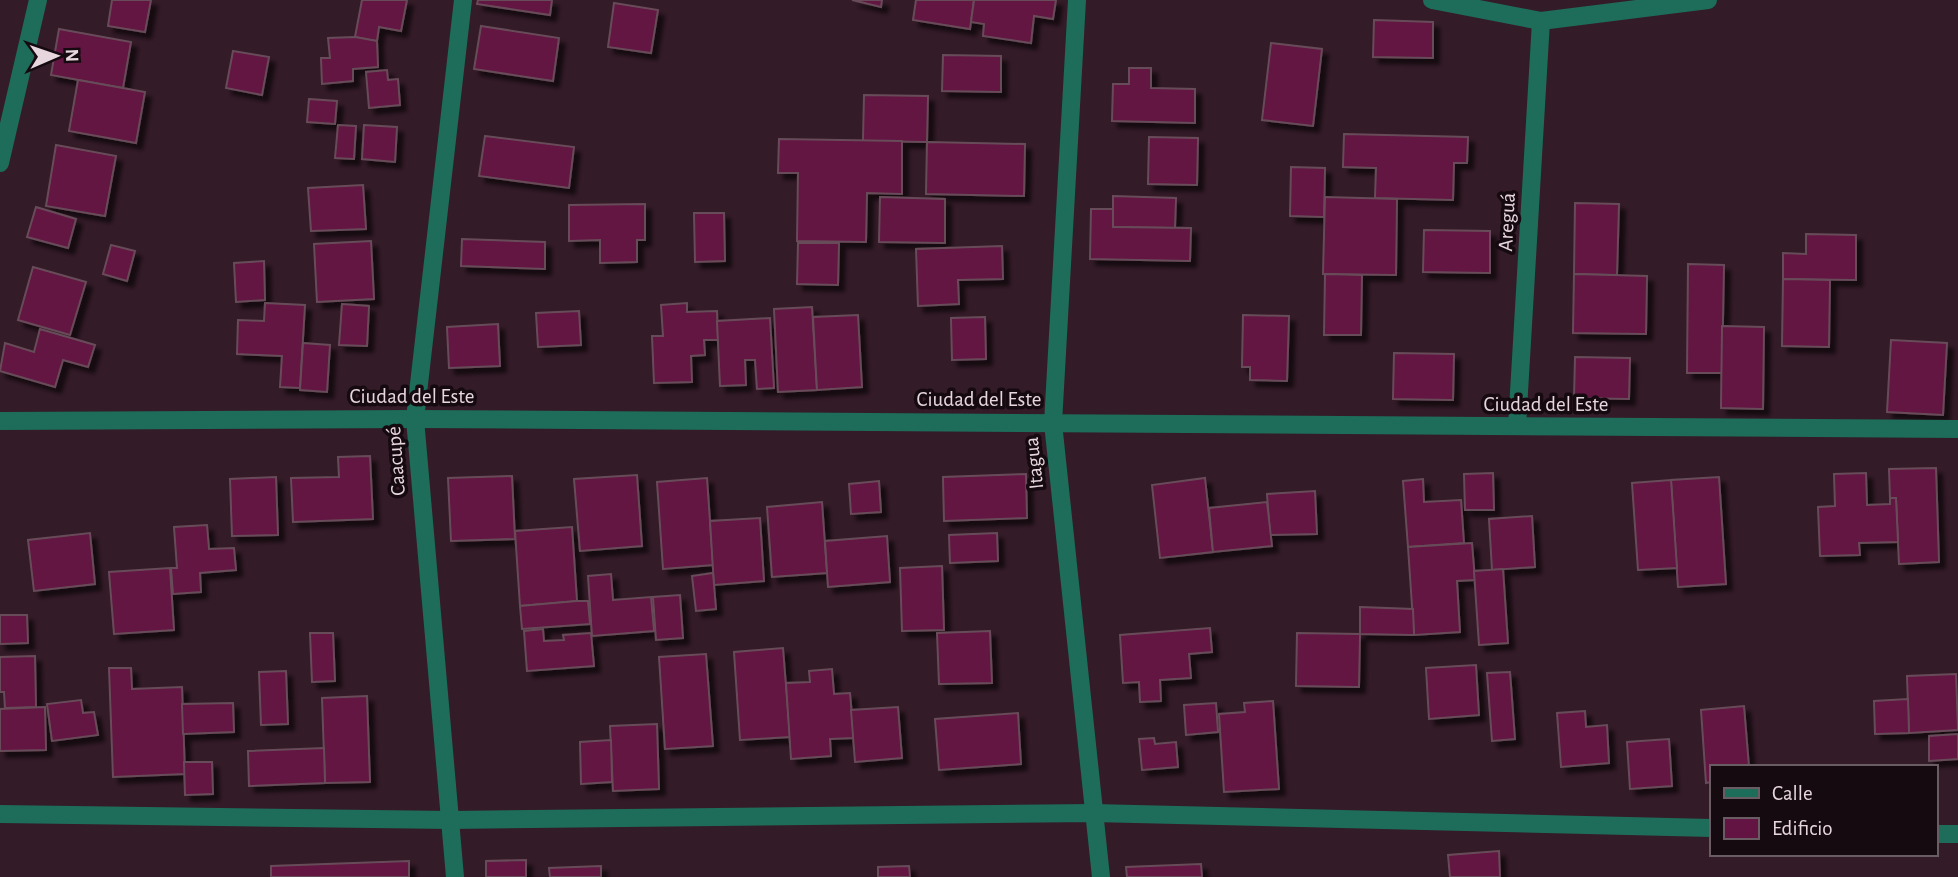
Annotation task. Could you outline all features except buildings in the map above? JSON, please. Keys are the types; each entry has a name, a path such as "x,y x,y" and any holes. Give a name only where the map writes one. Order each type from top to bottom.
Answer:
{"street":[{"path":"0,163 38,0"},
{"name":"Caacupé","path":"455,877 415,419 463,0"},
{"name":"Itagua","path":"1077,0 1053,423 1101,877"},
{"path":"1432,0 1541,21 1708,0"},
{"name":"Areguá","path":"1517,426 1541,21"},
{"name":"Ciudad del Este","path":"0,421 415,419 1958,429"},
{"path":"0,814 450,820 1093,813 1710,828"},
{"path":"1937,834 1958,834"}]}
